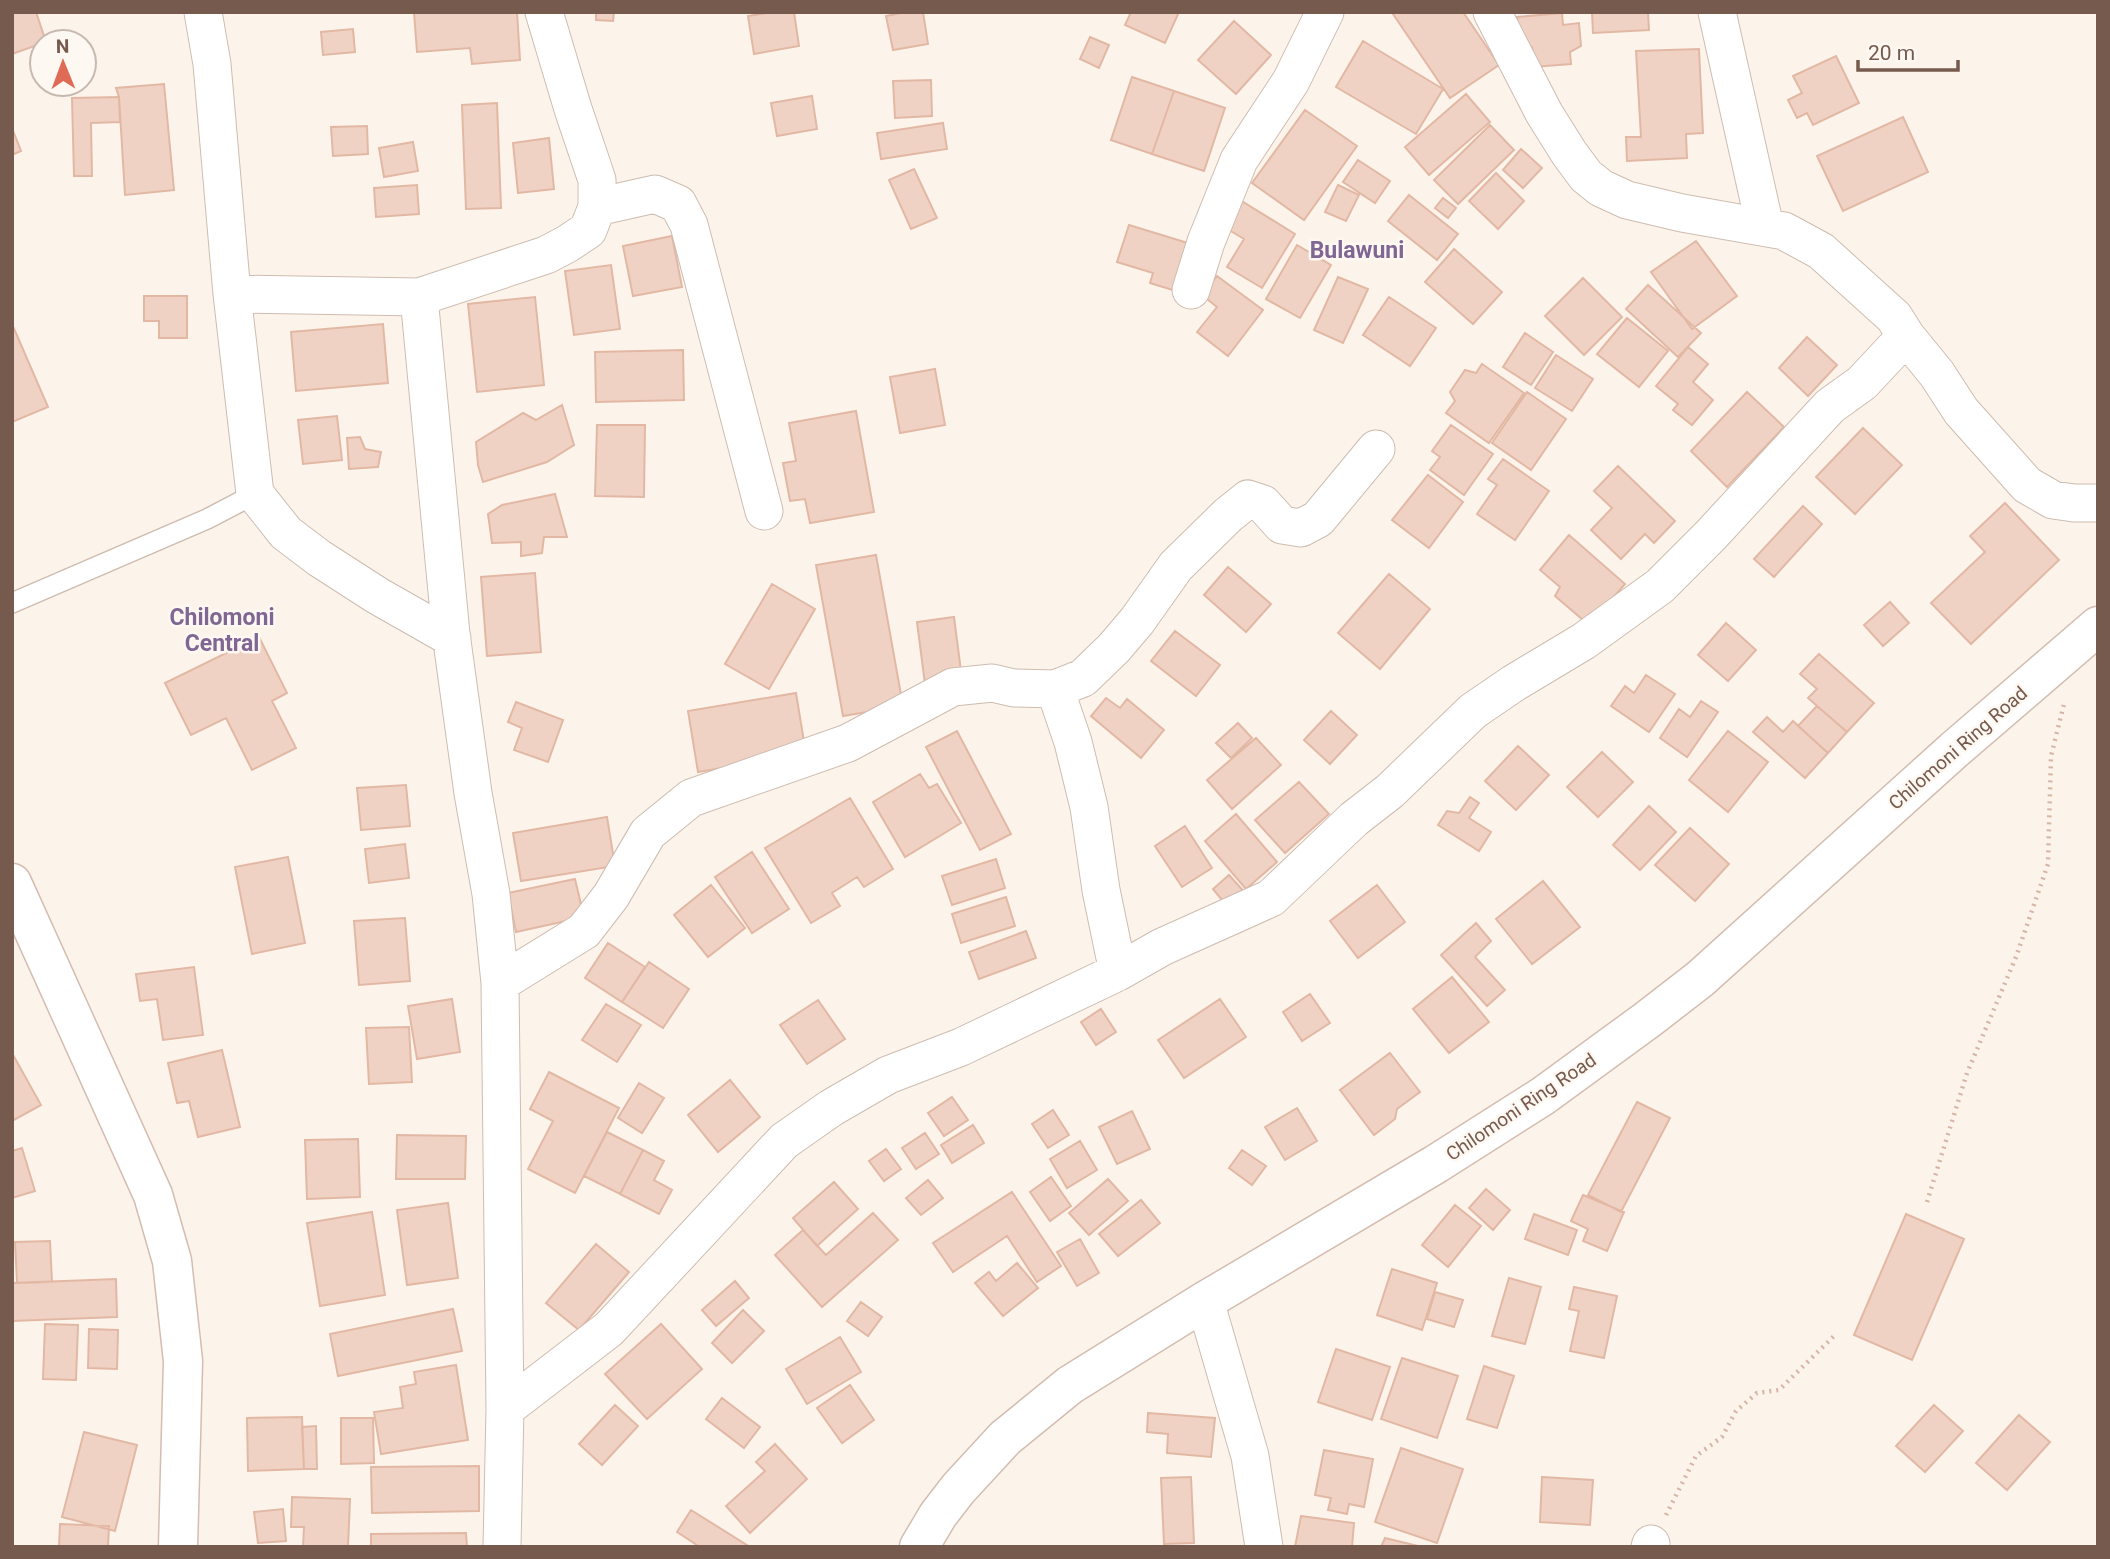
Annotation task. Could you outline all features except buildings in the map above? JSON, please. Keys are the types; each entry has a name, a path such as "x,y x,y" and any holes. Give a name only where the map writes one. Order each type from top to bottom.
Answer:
{"street":[{"path":"203,12 212,64 232,294 255,494 286,533 319,558 378,596 452,638"},
{"path":"232,294 419,297 546,255 588,230 597,207 597,180 544,12"},
{"path":"1191,290 1206,242 1239,160 1291,81 1325,12"},
{"path":"1492,12 1544,113 1586,176 1627,200 1784,231 1821,251 1894,317 1961,411 2027,485 2053,500 2098,503"},
{"path":"1717,12 1765,227"},
{"path":"597,207 655,194 678,204 689,225 764,511"},
{"path":"419,297 452,638 473,793 491,894 500,983 505,1409 502,1547"},
{"path":"505,1409 610,1329 784,1141 831,1108 888,1075 961,1047 1118,972 1162,947 1271,898 1354,819 1390,791 1474,710 1584,641 1660,586 1711,535 1829,406 1862,383 1906,337"},
{"path":"500,983 584,931 611,897 648,833 691,798 848,743 953,687 992,683 1014,688 1055,689 1083,678 1137,621 1177,566 1248,499 1263,504 1282,525 1301,528 1318,519 1376,449"},
{"name":"Chilomoni Ring Road","path":"919,1547 958,1489 1005,1438 1070,1385 1205,1301 1436,1164 1543,1096 1647,1020 1700,979 1954,750 2088,635"},
{"path":"1055,689 1073,743 1089,807 1101,890 1118,972"},
{"path":"12,883 153,1195 173,1261 183,1361 178,1547"},
{"path":"1205,1301 1250,1456 1264,1547"}],"lane":[{"path":"12,603 207,519 255,494"}],"path":[{"path":"1927,1202 1968,1073 2016,957 2048,864 2051,756 2088,635"},
{"path":"1651,1545 1696,1456 1722,1437 1736,1411 1757,1393 1779,1390 1835,1336"}],"district":[{"name":"Bulawuni","path":"1357,250"},
{"name":"Chilomoni Central","path":"222,630"}]}
